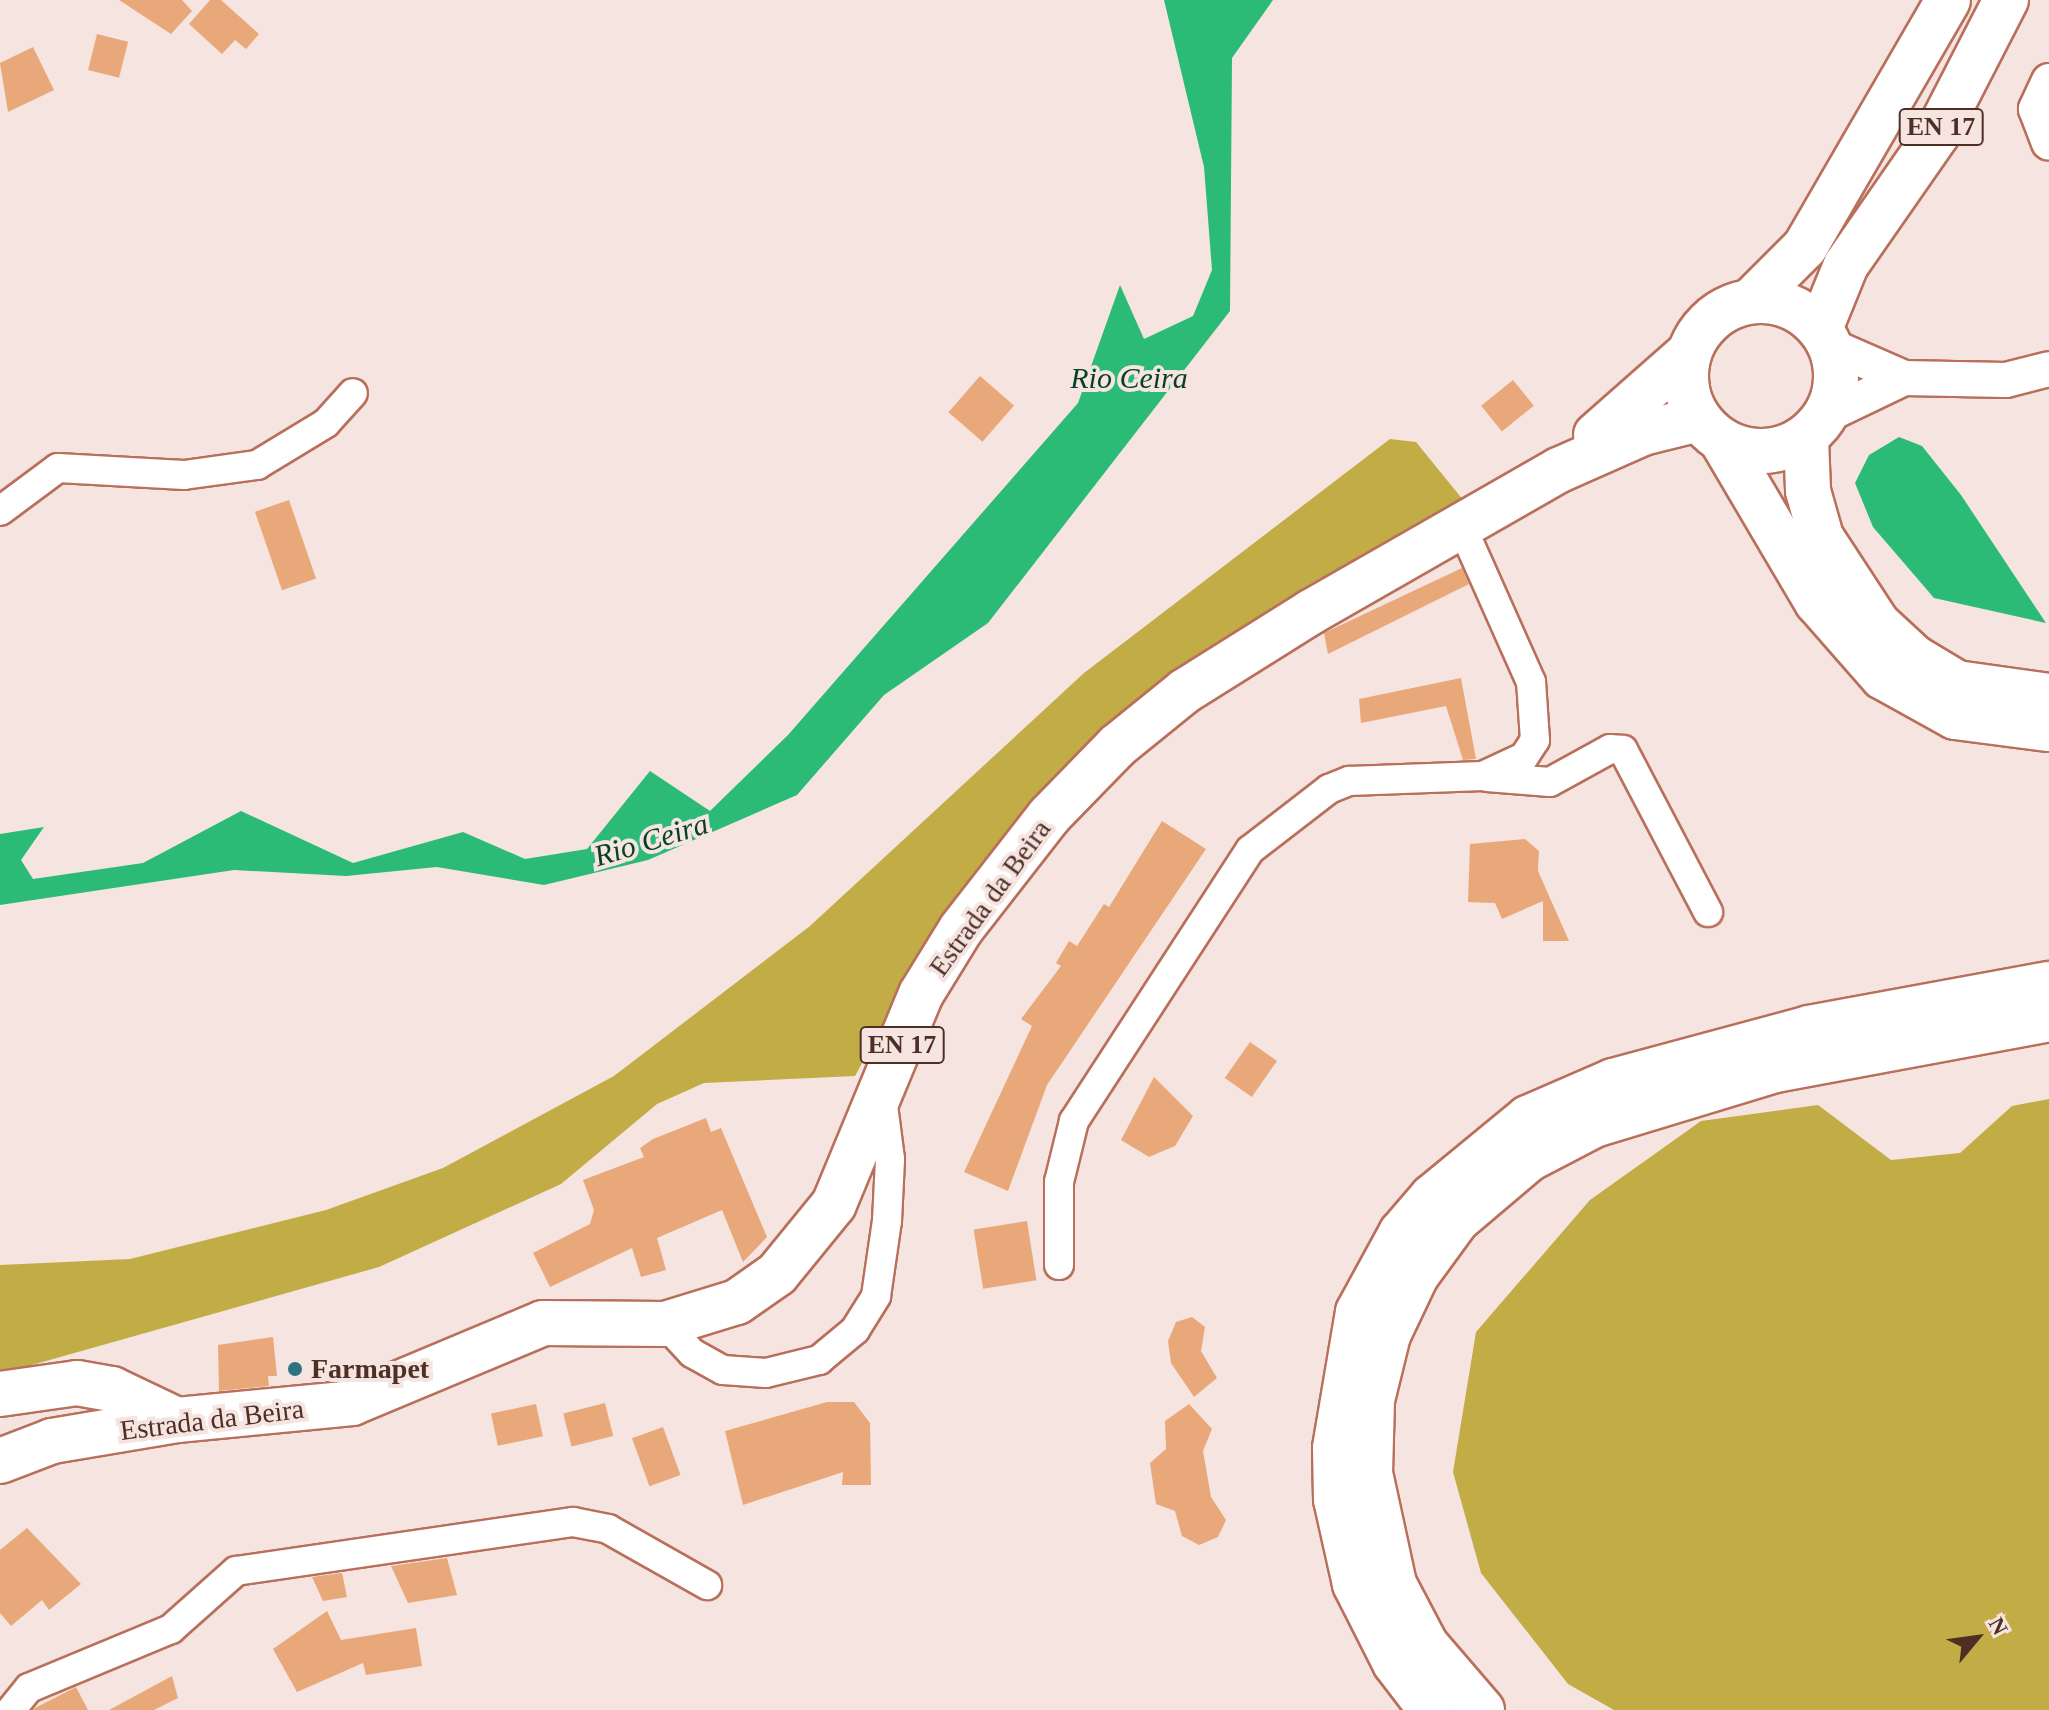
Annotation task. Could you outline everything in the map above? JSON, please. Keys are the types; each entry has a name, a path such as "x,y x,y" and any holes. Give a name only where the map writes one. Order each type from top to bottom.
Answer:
{"main road":[{"name":"EN 17","path":"1751,301 1791,266 1948,0"},
{"name":"EN 17","path":"1826,338 1861,244 1937,134 2006,0"},
{"path":"2049,696 1957,683 1915,658 1878,624 1821,537 1808,491 1816,426 1837,369 1826,338 1777,302 1751,301 1713,318 1689,353 1687,386 1710,430 1817,602 1883,677 1955,717 2049,729"},
{"name":"Estrada da Beira","path":"1559,470 1689,353"},
{"path":"1710,430 1765,452 1816,426"},
{"name":"Estrada da Beira","path":"0,1461 52,1441 177,1420 352,1403 543,1323 665,1324 698,1320 737,1302 808,1242 834,1204 882,1096 921,994 961,929 1049,816 1117,746 1185,691 1559,470 1643,433 1710,430"},
{"path":"1431,1710 1395,1663 1355,1584 1336,1499 1335,1448 1358,1312 1401,1233 1432,1197 1528,1118 1613,1081 1809,1028 2049,984"},
{"path":"1482,1710 1426,1645 1394,1584 1370,1473 1372,1400 1388,1335 1416,1276 1457,1220 1529,1159 1594,1125 1775,1070 2049,1019"},
{"path":"0,1394 50,1384 112,1389 177,1420"},
{"path":"86,1437 112,1389"}],"street":[{"path":"2049,81 2036,109 2049,143"},
{"path":"1826,338 1904,378 2006,380 2049,369"},
{"path":"1816,426 1904,378"},
{"path":"0,511 58,468 184,475 257,465 326,423 353,393"},
{"path":"1462,527 1517,644 1538,716 1524,757 1483,776"},
{"path":"1059,1265 1059,1182 1074,1121 1094,1080 1250,850 1307,801 1349,781 1483,776 1550,782 1610,749 1623,750 1708,912"},
{"path":"665,1324 692,1353 723,1370 766,1373 819,1360 855,1330 876,1296 887,1221 890,1159 882,1096"},
{"path":"11,1710 29,1688 171,1629 236,1571 582,1522 608,1529 707,1585"}],"shaded area":[{"path":"1390,439 1416,442 1464,501 1312,583 1158,685 902,990 855,1076 704,1083 657,1104 561,1184 379,1267 0,1374 0,1265 130,1259 326,1210 443,1168 614,1076 810,926 1084,673"},
{"path":"2049,1099 2049,1710 1614,1710 1568,1684 1481,1573 1453,1472 1476,1332 1590,1200 1701,1121 1818,1105 1891,1160 1960,1153 2012,1106"}],"water":[{"name":"Rio Ceira","path":"1164,0 1273,0 1232,58 1230,311 988,623 884,695 797,795 648,860 544,885 437,867 346,876 234,870 0,905 0,834 44,827 21,860 33,879 143,863 241,811 353,863 463,832 525,859 587,849 650,771 710,811 788,735 1078,403 1120,285 1144,339 1193,316 1212,270 1204,167"},
{"path":"1899,437 1922,446 1961,495 2046,623 1934,598 1873,527 1855,483 1869,455"}],"building":[{"path":"119,0 182,0 192,11 171,34"},
{"path":"210,0 221,0 259,34 246,49 235,40 222,54 189,24"},
{"path":"97,34 128,42 119,78 88,70"},
{"path":"33,47 54,90 8,112 0,63"},
{"path":"980,376 1014,406 982,442 949,412"},
{"path":"1513,380 1534,406 1502,431 1481,406"},
{"path":"289,500 316,578 282,590 255,512"},
{"path":"1462,568 1469,584 1328,654 1324,633"},
{"path":"1461,678 1476,759 1463,760 1446,706 1361,723 1359,699"},
{"path":"1162,821 1206,849 1047,1085 1008,1191 964,1172 1032,1026 1021,1019 1061,966 1056,963 1069,941 1077,946 1104,904 1109,907"},
{"path":"1525,839 1539,851 1538,871 1569,941 1543,941 1543,901 1502,919 1495,903 1468,902 1470,844"},
{"path":"1250,1042 1277,1061 1252,1097 1225,1078"},
{"path":"1154,1077 1193,1116 1175,1146 1149,1157 1121,1140"},
{"path":"706,1118 711,1132 721,1128 767,1237 743,1262 722,1210 657,1238 666,1270 641,1277 632,1248 550,1287 533,1253 590,1224 594,1210 583,1180 644,1157 640,1148 653,1139"},
{"path":"1027,1221 1036,1280 983,1289 974,1229"},
{"path":"1192,1317 1205,1327 1201,1351 1217,1378 1194,1397 1171,1363 1168,1341 1176,1322"},
{"path":"273,1337 277,1376 268,1376 269,1386 219,1391 218,1345"},
{"path":"827,1402 854,1402 870,1423 871,1485 842,1485 843,1472 743,1505 725,1431"},
{"path":"605,1403 613,1436 572,1446 563,1413"},
{"path":"536,1404 543,1436 498,1446 491,1414"},
{"path":"1189,1404 1212,1429 1203,1451 1211,1497 1226,1520 1218,1537 1199,1545 1182,1536 1175,1511 1156,1504 1150,1463 1166,1449 1165,1421"},
{"path":"663,1427 680,1475 649,1486 632,1438"},
{"path":"27,1528 81,1584 49,1610 42,1600 11,1626 0,1613 0,1550"},
{"path":"447,1558 457,1595 408,1603 391,1566"},
{"path":"342,1573 347,1597 323,1601 312,1577"},
{"path":"327,1611 341,1640 416,1628 422,1666 366,1675 363,1663 297,1692 273,1649"},
{"path":"172,1676 178,1698 154,1710 109,1710"},
{"path":"76,1687 88,1710 33,1710 35,1708"}],"place":[{"name":"Farmapet","path":"295,1369"}]}
